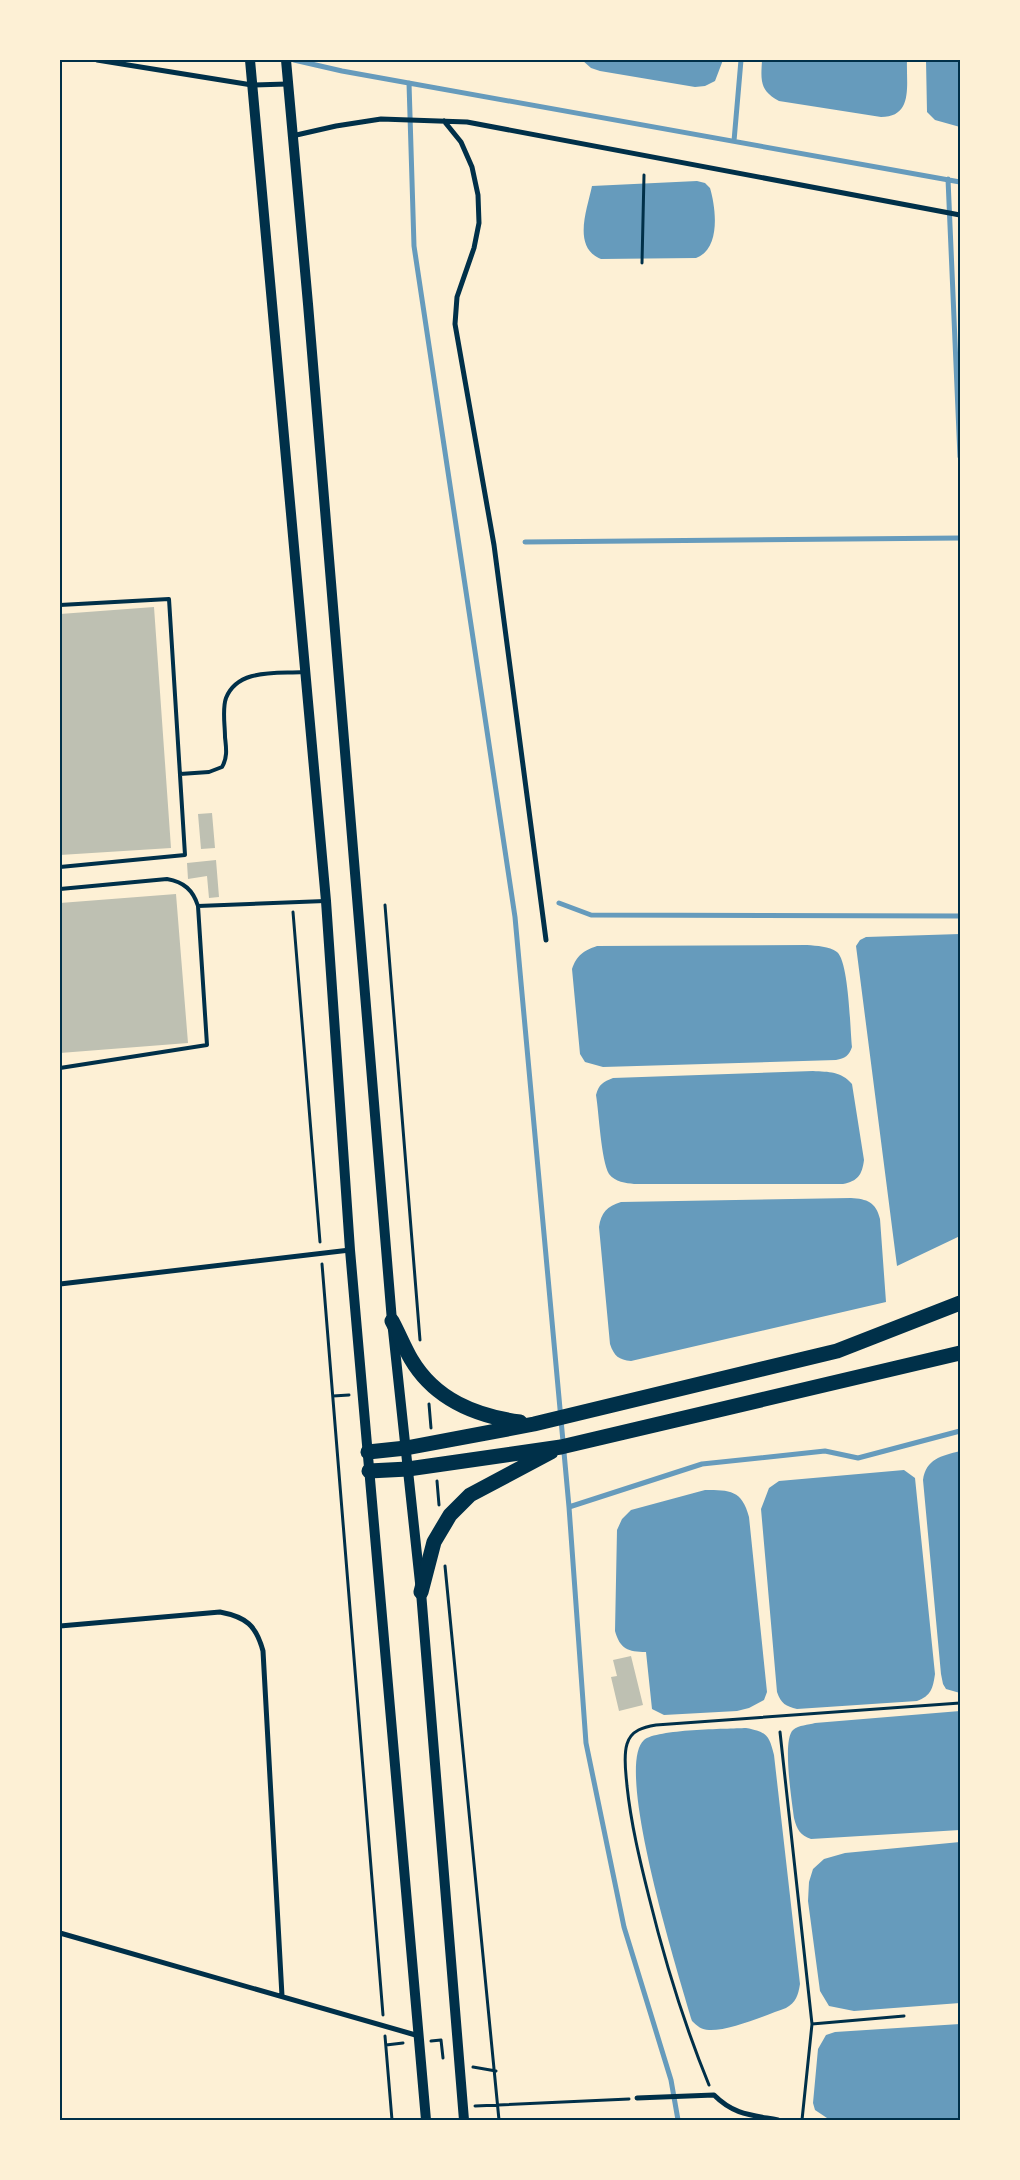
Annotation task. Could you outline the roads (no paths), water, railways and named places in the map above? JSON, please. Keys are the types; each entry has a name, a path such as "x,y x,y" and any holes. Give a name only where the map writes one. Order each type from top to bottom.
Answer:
{"highway":[{"path":"368,1452 406,1448 534,1424 838,1351 960,1302"},
{"path":"392,1321 412,1360 433,1387 464,1408 494,1418 534,1424"},
{"path":"370,1471 408,1469 561,1447 960,1353"},
{"path":"420,1592 434,1542 450,1515 470,1495 561,1447"}],"main road":[{"path":"250,60 326,901 350,1250 426,2120"},
{"path":"286,60 392,1321 420,1592 464,2120"}],"street":[{"path":"97,60 252,85 287,84"},
{"path":"292,136 336,126 382,119 477,124 960,215"},
{"path":"444,121 461,142 472,167 478,195 479,223 474,248 457,297 455,324 494,545 546,940"},
{"path":"60,1284 350,1250"},
{"path":"60,1626 220,1612 236,1615 250,1624 259,1636 263,1651 282,1996"},
{"path":"60,1933 384,2026 419,2039"},
{"path":"637,2098 714,2095 723,2105 734,2111 778,2120"}],"lane":[{"path":"60,605 169,599 185,855 60,867"},
{"path":"180,774 209,772 222,767 226,755 224,712 226,699 232,688 242,679 254,676 305,672"},
{"path":"60,890 167,879 178,881 188,887 198,906 207,1045 60,1068"},
{"path":"198,906 326,901"}],"water":[{"path":"582,60 723,60 715,81 705,86 695,87 600,71 591,68"},
{"path":"762,60 907,60 906,98 899,111 892,116 881,117 779,101 768,93 763,84 761,73"},
{"path":"926,60 960,60 960,127 935,120 927,112"},
{"path":"697,181 705,183 710,188 714,206 715,227 710,246 696,258 601,259 592,253 587,246 584,237 584,227 592,186"},
{"path":"960,934 960,1236 897,1266 856,946 860,940 866,937"},
{"path":"807,945 830,949 837,952 841,958 850,1012 852,1047 850,1053 844,1057 836,1060 603,1067 585,1062 580,1054 572,969 578,957 588,950 597,946"},
{"path":"813,1071 839,1074 852,1084 864,1160 862,1170 856,1179 843,1184 634,1184 624,1183 611,1177 609,1174 602,1148 596,1095 600,1086 607,1081 613,1078"},
{"path":"862,1199 870,1203 878,1213 886,1302 631,1361 623,1360 613,1352 610,1344 599,1227 603,1214 612,1206 621,1202"},
{"path":"960,1451 960,1693 946,1689 941,1674 923,1480 927,1467 931,1463 941,1457"},
{"path":"904,1470 915,1478 935,1674 930,1691 925,1697 917,1701 797,1709 787,1705 782,1702 777,1692 761,1509 769,1488 779,1481"},
{"path":"705,1490 721,1490 734,1493 743,1501 749,1517 767,1692 764,1700 749,1708 737,1711 664,1715 652,1709 646,1652 630,1650 622,1646 615,1631 617,1530 622,1519 631,1510"},
{"path":"960,1711 960,1830 811,1839 800,1832 794,1818 788,1758 790,1736 795,1728 815,1723"},
{"path":"746,1728 766,1735 774,1755 800,1984 796,1998 786,2008 727,2028 706,2030 692,2021 663,1921 642,1830 637,1789 637,1758 644,1740 651,1736 709,1729"},
{"path":"960,1842 960,2003 854,2011 829,2006 820,1991 808,1901 809,1882 813,1869 824,1859 845,1853"},
{"path":"960,2024 960,2120 837,2120 827,2118 815,2110 813,2103 818,2049 826,2035 835,2032"}],"waterway":[{"path":"294,60 342,71 960,182"},
{"path":"734,141 741,60"},
{"path":"409,83 414,246 515,917 569,1507 586,1743 624,1927 671,2080 678,2120"},
{"path":"948,179 960,457"},
{"path":"525,542 960,538"},
{"path":"559,903 591,915 960,916"},
{"path":"569,1507 702,1464 825,1451 858,1458 960,1431"}]}
